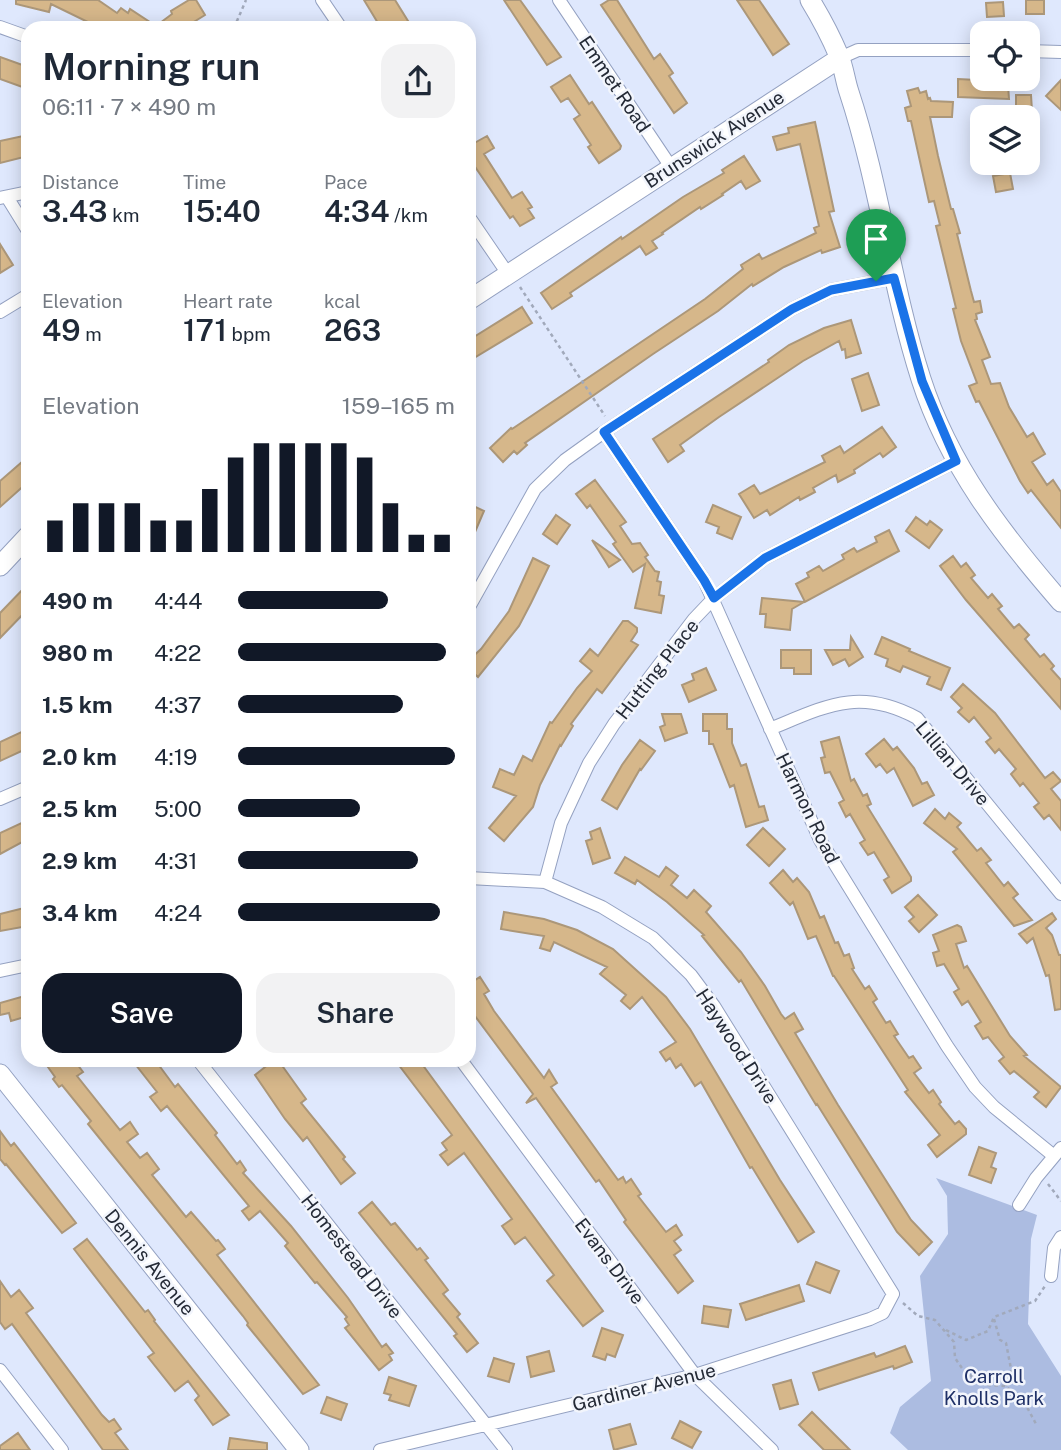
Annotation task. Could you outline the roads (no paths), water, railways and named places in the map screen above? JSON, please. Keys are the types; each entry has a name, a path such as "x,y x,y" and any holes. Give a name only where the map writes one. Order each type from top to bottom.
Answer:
{"street":[{"path":"322,0 336,21"},
{"name":"Emmet Road","path":"559,0 671,167"},
{"path":"810,0 841,63 852,73 860,87 860,122 894,278 922,381 956,461 987,512 1061,601"},
{"path":"0,27 21,34"},
{"name":"Brunswick Avenue","path":"476,297 514,280 671,167 858,50 970,50"},
{"path":"1040,51 1061,52"},
{"path":"4,197 21,221"},
{"path":"476,227 514,280"},
{"path":"476,591 535,489 565,460 792,309 831,290 894,278"},
{"path":"0,312 21,299"},
{"name":"Harmon Road","path":"604,432 704,580 820,840 947,1046 975,1087 994,1107 1057,1152"},
{"name":"Hutting Place","path":"545,882 561,823 589,763 614,724 694,619 714,598 765,558 956,461"},
{"path":"0,566 21,544"},
{"name":"Lillian Drive","path":"770,729 823,707 848,702 873,701 896,707 917,718 1061,894"},
{"path":"0,799 21,790"},
{"name":"Haywood Drive","path":"476,878 545,882 602,907 653,939 691,975 714,1006 893,1294"},
{"path":"0,971 21,966"},
{"name":"Homestead Drive","path":"204,1067 506,1450"},
{"name":"Evans Drive","path":"466,1067 695,1375 772,1450"},
{"name":"Dennis Avenue","path":"0,1074 299,1450"},
{"path":"1019,1205 1057,1152"},
{"path":"1051,1276 1054,1248 1061,1237"},
{"name":"Gardiner Avenue","path":"380,1450 695,1375 870,1320 883,1313 893,1294"},
{"path":"0,1370 62,1450"}],"park label":[{"name":"Carroll Knolls Park","path":"994,1387"}]}
